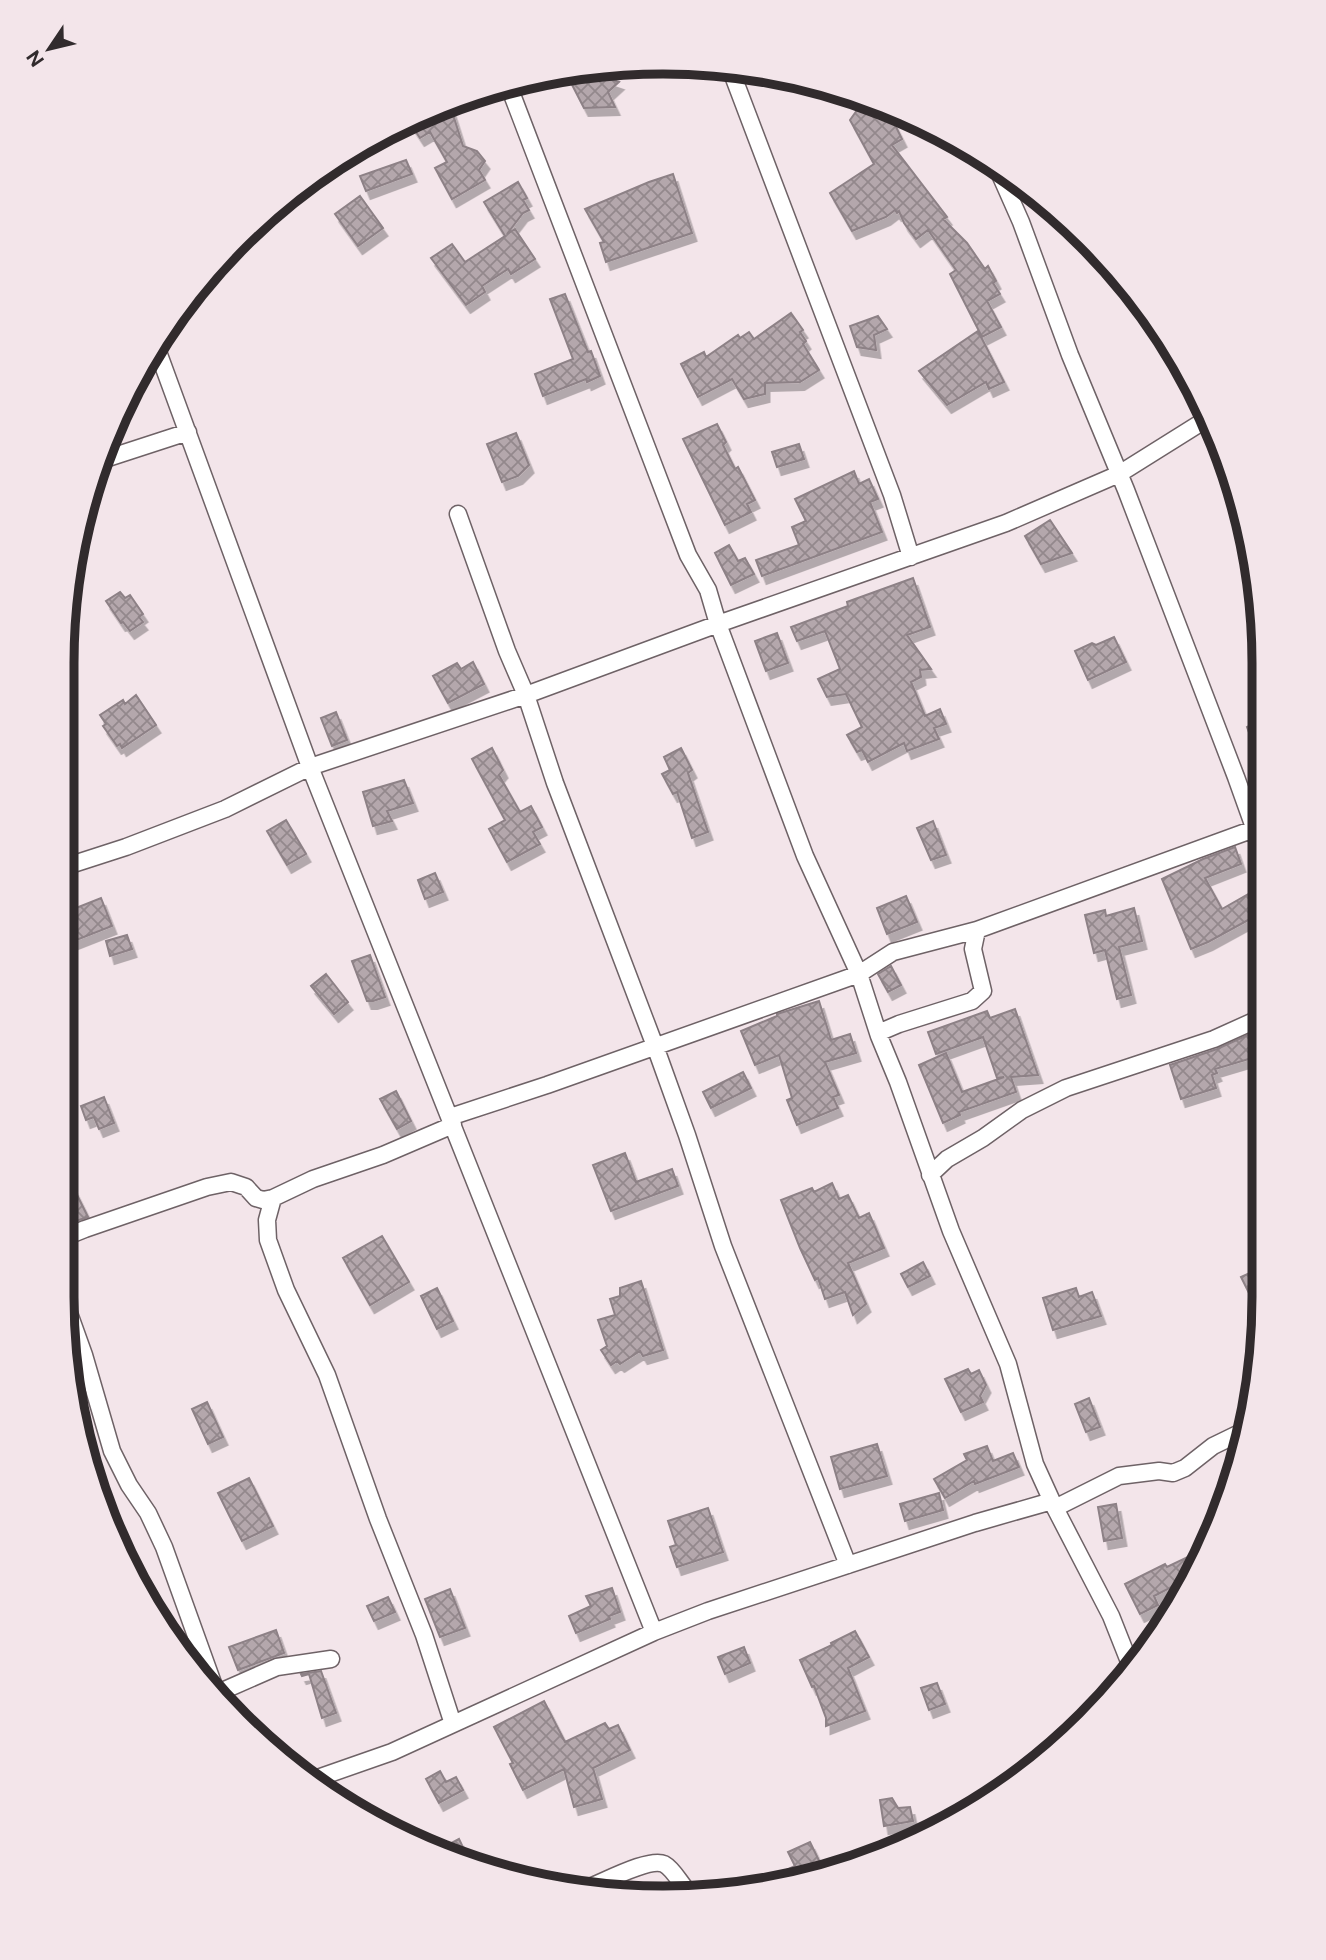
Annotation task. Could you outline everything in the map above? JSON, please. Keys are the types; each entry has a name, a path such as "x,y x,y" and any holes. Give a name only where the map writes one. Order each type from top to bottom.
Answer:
{"street":[{"path":"734,78 892,495 911,557"},
{"path":"512,94 688,555 708,590 718,624 805,856 859,974 951,1231 1009,1364 1035,1464 1111,1616 1128,1659"},
{"path":"1002,181 1021,222 1070,355 1226,751 1252,809"},
{"path":"160,356 310,767 654,1632"},
{"path":"74,864 225,809 310,767 526,695 1006,523 1119,474 1201,422"},
{"path":"111,457 188,432"},
{"path":"458,514 507,651 526,695 555,783 655,1046 723,1246 848,1565"},
{"path":"74,1233 207,1187 232,1182 246,1187 256,1198 273,1198 313,1179 383,1155 451,1121 859,974 893,952 977,930 1252,830"},
{"path":"878,1033 972,1001 979,996 983,991 974,949 977,930"},
{"path":"930,1175 947,1159 983,1138 1022,1110 1066,1088 1214,1039 1252,1022"},
{"path":"273,1198 267,1220 268,1240 286,1290 327,1375 378,1519 424,1635 453,1724"},
{"path":"75,1329 112,1451 164,1546 210,1673"},
{"path":"321,1777 392,1752 654,1632 753,1594 796,1583 975,1523 1054,1504 1119,1476 1172,1472 1185,1468 1213,1446 1236,1435"},
{"path":"224,1690 277,1667 331,1659"},
{"path":"600,1882 653,1863 664,1864 683,1885"}],"building":[{"path":"608,77 619,82 608,92 615,107 584,108 570,81"},
{"path":"859,107 892,119 902,139 892,145 947,217 943,219 967,243 985,269 988,266 996,281 993,283 1000,294 987,301 1001,327 982,337 950,274 956,270 928,230 916,239 899,211 897,213 895,210 886,217 852,231 830,193 874,164 850,120"},
{"path":"452,113 463,146 477,151 485,161 479,170 485,180 452,199 435,168 447,162 430,132 420,138 414,129"},
{"path":"406,160 412,174 366,191 360,176"},
{"path":"673,174 692,233 606,262 600,243 604,242 585,209"},
{"path":"518,182 527,198 523,200 529,210 523,213 507,234 515,229 535,259 511,274 508,269 482,286 485,292 466,305 431,258 452,244 465,262 505,236 484,202"},
{"path":"360,196 383,228 358,246 335,214"},
{"path":"565,294 600,376 543,396 535,374 573,359 550,299"},
{"path":"791,313 803,330 800,332 806,341 803,344 819,370 800,382 765,383 765,394 744,399 732,379 698,397 681,364 704,352 706,357 738,335 740,338 749,332 754,339"},
{"path":"878,316 887,329 874,335 876,350 857,347 850,326"},
{"path":"978,331 1004,382 989,389 986,382 947,405 919,371"},
{"path":"717,424 726,442 723,445 735,469 738,467 755,500 747,504 751,512 725,525 683,439"},
{"path":"516,433 529,465 518,476 502,482 487,444"},
{"path":"799,444 804,459 777,467 772,452"},
{"path":"854,471 859,484 869,479 878,499 870,502 882,532 762,576 756,560 799,545 792,527 806,521 795,499"},
{"path":"1050,520 1072,553 1041,564 1025,536"},
{"path":"729,545 738,561 745,558 754,574 731,585 715,553"},
{"path":"913,578 930,627 907,635 931,669 920,670 921,677 911,682 925,716 940,709 946,724 934,728 939,739 907,751 904,743 868,762 862,750 857,752 847,735 862,727 846,694 827,697 818,679 840,669 825,631 797,641 791,627 848,606 847,602"},
{"path":"120,592 125,598 130,595 143,614 139,617 143,622 130,631 106,601"},
{"path":"777,633 788,663 766,671 755,641"},
{"path":"1114,637 1126,662 1088,680 1075,651"},
{"path":"473,662 484,684 448,703 433,676 457,663 461,669"},
{"path":"136,695 156,725 122,748 120,744 117,746 103,726 106,724 100,715 123,700 125,704"},
{"path":"336,712 347,740 332,746 321,718"},
{"path":"1252,724 1252,741 1247,727"},
{"path":"492,748 503,770 499,775 520,812 531,806 542,827 533,832 540,844 507,862 489,829 505,820 472,759"},
{"path":"681,748 692,770 688,773 708,832 692,838 677,792 673,794 662,774 670,770 664,757"},
{"path":"404,780 413,803 387,811 392,821 373,826 363,792"},
{"path":"286,820 306,854 287,865 267,831"},
{"path":"933,821 946,855 931,860 917,828"},
{"path":"1235,847 1241,864 1205,878 1222,909 1250,893 1252,918 1191,949 1162,879"},
{"path":"435,873 443,892 425,899 418,880"},
{"path":"906,896 917,922 887,934 877,908"},
{"path":"101,898 112,926 74,941 74,909"},
{"path":"1134,908 1142,941 1119,947 1131,995 1117,999 1105,950 1094,953 1085,915 1105,910 1106,916"},
{"path":"127,935 132,949 110,956 106,941"},
{"path":"370,955 385,997 367,1001 352,961"},
{"path":"891,966 901,985 888,992 878,974"},
{"path":"326,974 348,1002 334,1014 311,986"},
{"path":"819,1001 831,1040 850,1034 856,1053 825,1062 839,1095 833,1097 838,1108 797,1125 787,1100 792,1098 779,1055 755,1065 741,1031 777,1014"},
{"path":"1015,1009 1038,1075 1011,1077 1016,1092 959,1112 960,1115 943,1123 919,1065 946,1053 962,1092 1004,1077 997,1078 983,1037 936,1054 928,1032 987,1011 990,1018"},
{"path":"1250,1034 1252,1039 1252,1058 1215,1069 1217,1073 1212,1075 1216,1088 1181,1099 1170,1065"},
{"path":"743,1072 751,1088 711,1108 703,1092"},
{"path":"396,1091 411,1121 397,1129 380,1099"},
{"path":"104,1097 114,1123 99,1129 94,1117 86,1120 81,1106"},
{"path":"625,1153 636,1182 672,1169 678,1186 611,1211 593,1165"},
{"path":"832,1183 839,1199 848,1195 859,1218 869,1213 884,1248 848,1263 866,1304 853,1315 845,1292 825,1299 818,1278 815,1280 800,1248 781,1200 812,1188 814,1192"},
{"path":"74,1189 88,1217 76,1221 74,1218"},
{"path":"382,1236 409,1282 370,1305 343,1258"},
{"path":"923,1262 930,1276 908,1287 901,1274"},
{"path":"1252,1272 1252,1294 1250,1295 1241,1277"},
{"path":"641,1281 663,1350 643,1356 640,1351 620,1364 617,1361 611,1365 601,1350 607,1346 598,1320 615,1315 610,1299 620,1296 620,1288"},
{"path":"437,1288 453,1321 437,1329 421,1296"},
{"path":"1076,1288 1079,1297 1092,1292 1101,1316 1053,1330 1043,1298"},
{"path":"968,1369 971,1374 979,1370 986,1385 980,1396 983,1402 961,1412 945,1379"},
{"path":"1089,1398 1100,1427 1086,1432 1075,1404"},
{"path":"207,1402 223,1437 208,1444 192,1409"},
{"path":"877,1444 887,1476 840,1489 831,1457"},
{"path":"987,1446 993,1461 1013,1453 1019,1467 975,1484 974,1481 945,1498 934,1479 967,1460 964,1454"},
{"path":"249,1478 273,1526 242,1541 218,1493"},
{"path":"939,1493 943,1510 905,1521 900,1504"},
{"path":"1116,1504 1122,1538 1104,1541 1098,1507"},
{"path":"708,1508 723,1552 677,1567 670,1547 676,1545 668,1521"},
{"path":"1194,1554 1179,1583 1154,1596 1158,1605 1140,1614 1125,1584 1165,1564 1167,1567"},
{"path":"612,1588 620,1612 576,1633 569,1616 591,1606 586,1596"},
{"path":"450,1589 465,1628 440,1637 425,1599"},
{"path":"388,1597 395,1612 374,1621 367,1606"},
{"path":"276,1630 284,1653 238,1670 229,1647"},
{"path":"855,1631 869,1657 848,1668 865,1711 826,1726 826,1718 814,1686 812,1687 800,1660"},
{"path":"744,1647 750,1663 725,1674 718,1657"},
{"path":"321,1671 336,1713 322,1718 309,1674 301,1674"},
{"path":"937,1683 945,1704 929,1710 921,1688"},
{"path":"544,1701 565,1742 605,1723 609,1729 618,1725 630,1750 593,1768 602,1799 574,1807 564,1769 523,1790 510,1764 513,1763 494,1727"},
{"path":"440,1771 446,1782 456,1777 463,1790 439,1803 426,1779"},
{"path":"892,1798 898,1808 910,1807 913,1821 884,1826 880,1800"},
{"path":"459,1839 465,1852 447,1845"},
{"path":"810,1842 821,1865 774,1876 795,1866 788,1852"}]}
